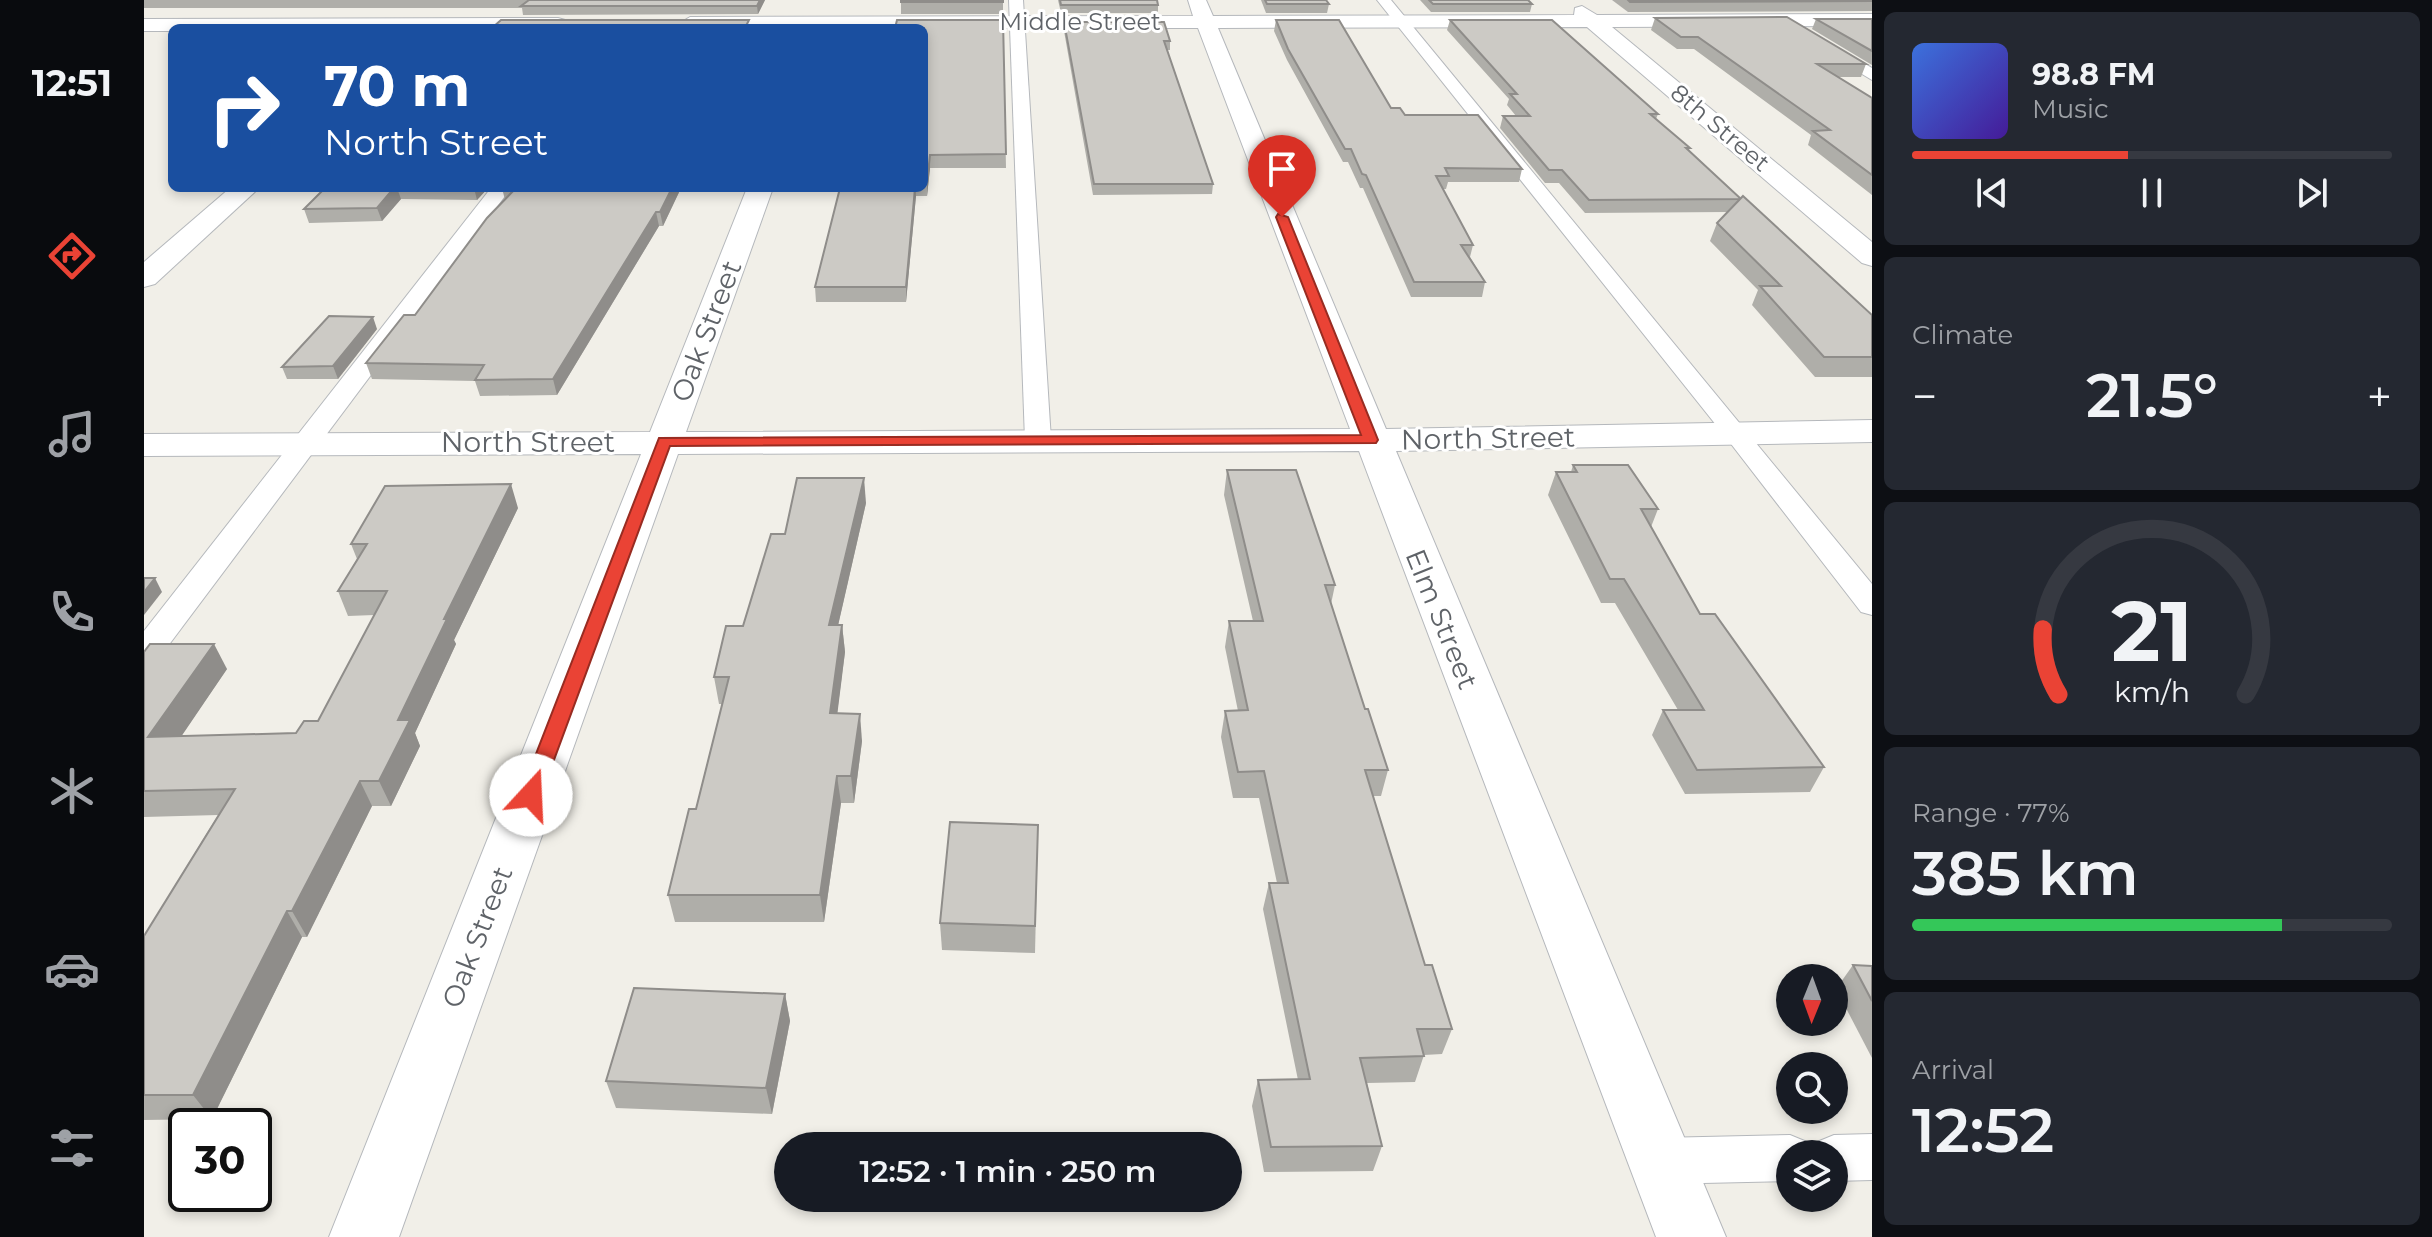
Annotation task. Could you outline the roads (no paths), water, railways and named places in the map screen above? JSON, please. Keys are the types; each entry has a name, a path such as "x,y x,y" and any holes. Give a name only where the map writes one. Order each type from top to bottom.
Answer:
{"street":[{"path":"822,24 832,0"},
{"name":"8th Street","path":"1568,0 1872,257"},
{"path":"434,24 453,8"},
{"name":"Middle Street","path":"887,24 1016,22 1201,11 1401,21 1872,20"},
{"name":"Elm Street","path":"1201,11 1691,1237"},
{"name":"Middle Street","path":"673,23 748,24"},
{"path":"144,25 168,25"},
{"path":"144,278 241,192"},
{"name":"Oak Street","path":"364,1237 758,192"},
{"name":"North Street","path":"144,445 1370,440 1872,431"}],"lane":[{"path":"1016,0 1038,440"},
{"path":"1384,0 1872,605"},
{"path":"1783,20 1872,75"},
{"path":"144,654 498,192"},
{"path":"1848,1158 1872,1157"},
{"path":"1659,1161 1776,1158"}]}
